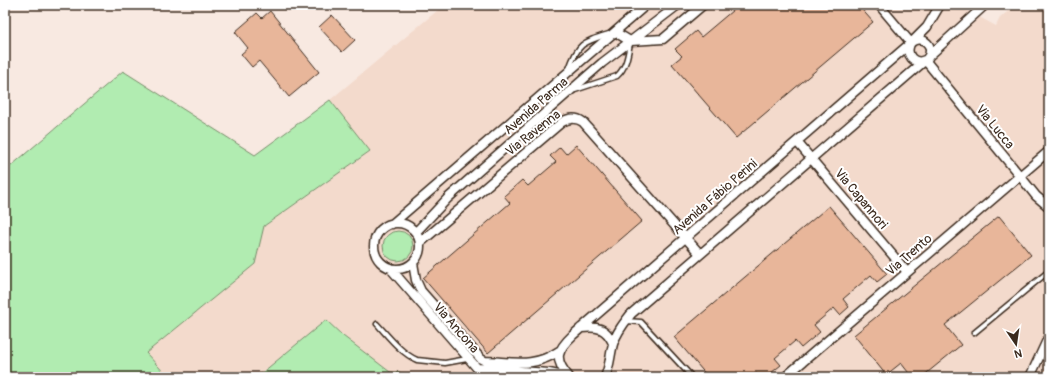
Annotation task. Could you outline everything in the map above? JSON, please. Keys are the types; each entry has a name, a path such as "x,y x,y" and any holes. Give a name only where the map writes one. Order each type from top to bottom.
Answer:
{"street":[{"name":"Avenida Parma","path":"392,224 646,5"},
{"name":"Avenida Parma","path":"416,232 448,198 602,63 678,5"},
{"path":"615,32 630,41 663,39 703,5"},
{"path":"879,5 912,42"},
{"name":"Avenida Fábio Perini","path":"559,351 564,344 582,328 912,42 928,27 940,5"},
{"path":"605,377 610,361 613,343 625,321 631,314 927,59 982,5"},
{"path":"920,39 929,44 930,51 927,59 915,61 910,56 908,50 912,42 920,39"},
{"name":"Via Lucca","path":"927,59 1036,196 1049,208"},
{"name":"Via Ravenna","path":"420,243 562,122 575,118 583,122 700,254"},
{"name":"Via Capannori","path":"797,142 907,272"},
{"name":"Via Trento","path":"785,377 1049,151"},
{"path":"392,224 405,225 416,232 420,243 420,250 418,257 413,263 402,269 390,268 379,261 376,255 374,242 377,235 386,226 392,224"},
{"name":"Via Ancona","path":"413,263 416,280 421,291 481,359 486,361 531,363 544,360 559,351"},
{"name":"Via Ancona","path":"390,268 474,367 479,369 549,373 569,377"},
{"path":"582,328 590,327 605,331 610,336 613,343"},
{"path":"1030,377 1049,336"},
{"path":"559,351 561,366 569,377"}],"lane":[{"path":"568,73 579,47 592,40 615,32"},
{"path":"570,91 617,76 622,72 630,41"},
{"path":"974,333 1049,271"},
{"path":"625,321 641,322 692,377"},
{"path":"377,324 394,342 417,360 445,364 467,359"}],"shaded area":[{"path":"444,5 673,5 684,14 694,5 957,5 996,26 1000,18 1014,6 1049,10 1049,173 1043,180 1049,184 1049,377 439,377 390,372 343,336 326,320 257,377 168,377 146,353 255,264 264,226 370,151 330,100"}],"green space":[{"path":"123,71 255,155 330,100 370,151 264,226 255,264 146,353 168,377 5,377 5,171"},
{"path":"398,231 404,232 412,240 412,252 404,260 398,261 392,260 384,252 383,246 384,240 392,232"},
{"path":"326,320 343,336 390,372 439,377 257,377"}],"building":[{"path":"739,5 858,5 873,22 736,138 672,64 682,56 675,49 696,31 701,37"},
{"path":"270,11 319,72 289,97 259,61 252,67 241,54 248,48 235,32 257,13 262,18"},
{"path":"332,15 355,40 342,52 319,27"},
{"path":"576,145 642,221 488,353 423,278 510,203 504,196 522,180 528,186 556,162 550,156 560,147 566,154"},
{"path":"829,206 887,274 877,282 871,275 843,299 849,307 840,315 834,308 814,325 820,332 801,348 795,341 775,358 781,365 766,377 760,377 756,373 752,377 708,377 674,337"},
{"path":"999,216 1031,255 945,325 961,345 922,377 912,377 901,363 886,375 854,335"}]}
